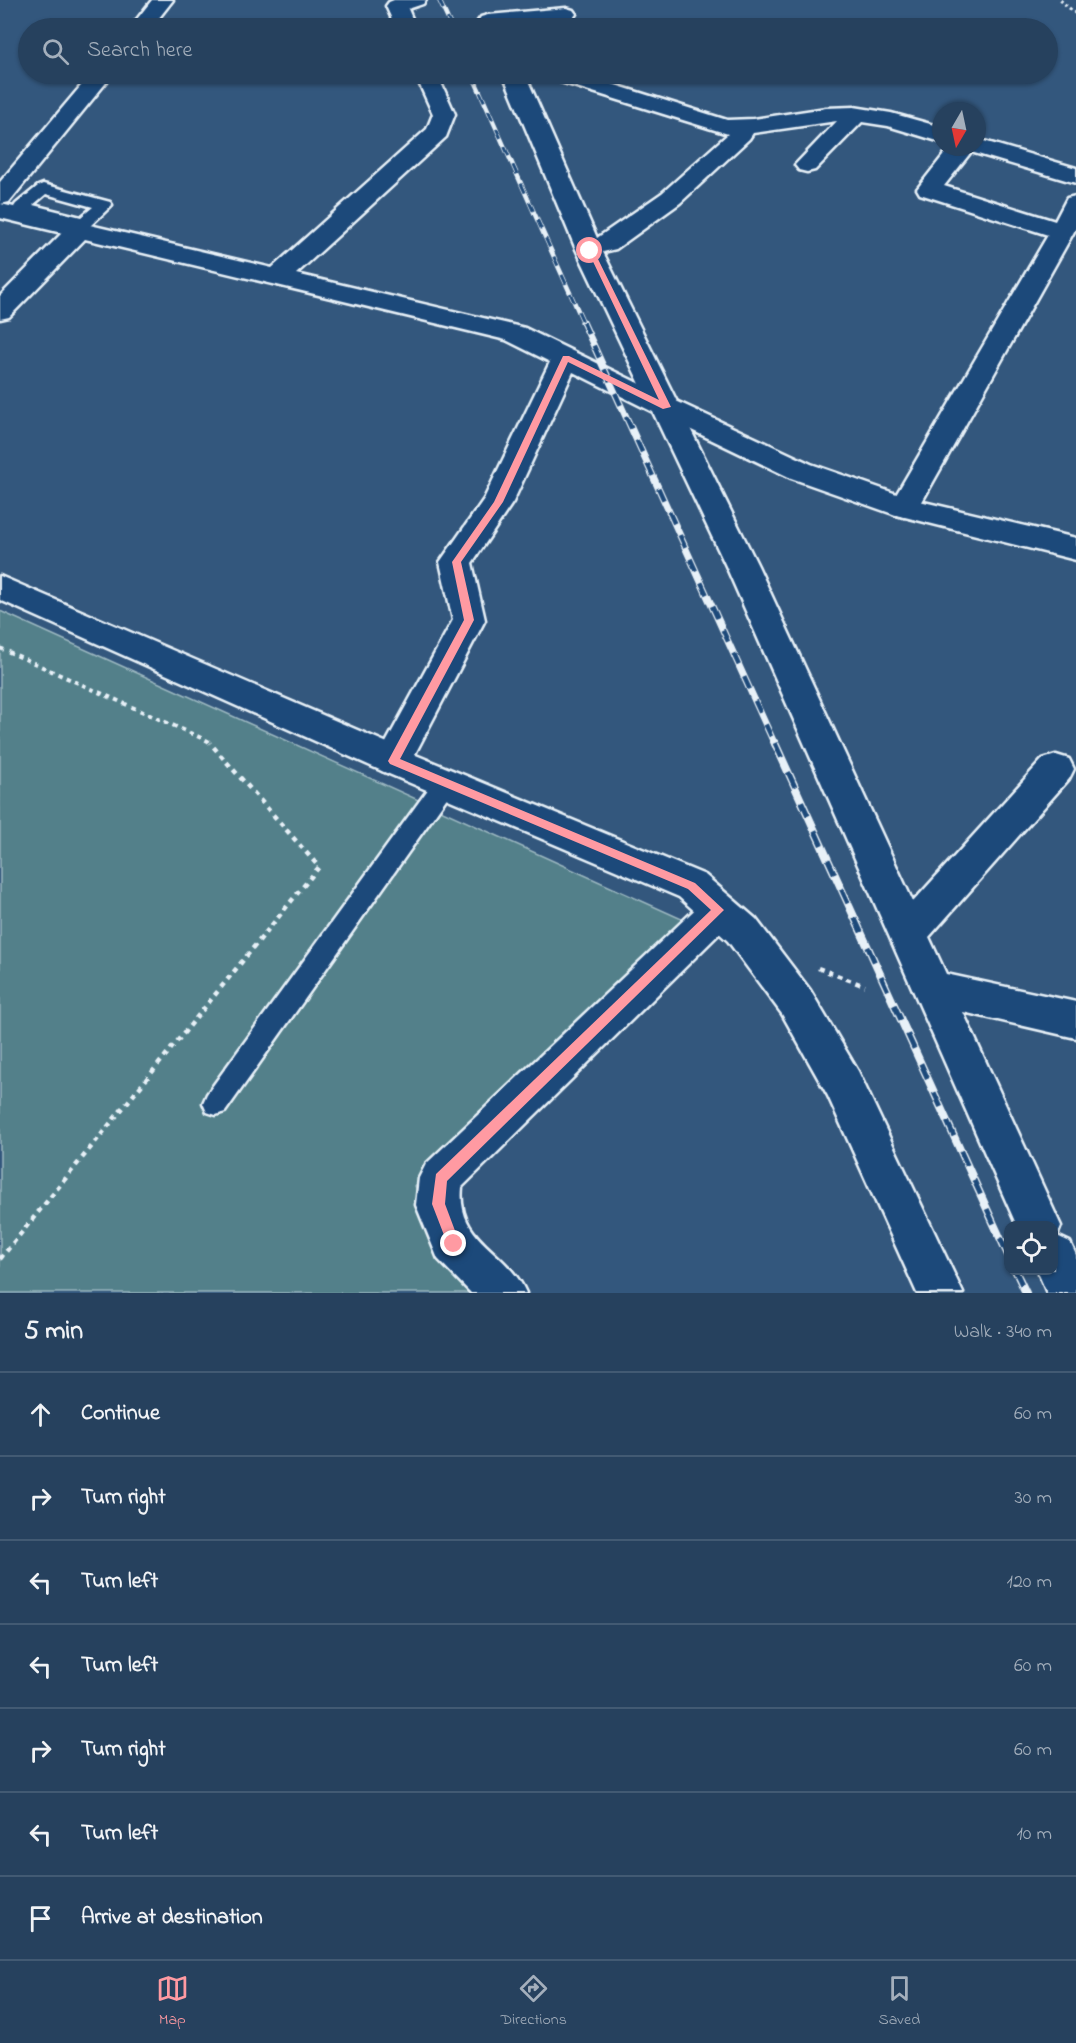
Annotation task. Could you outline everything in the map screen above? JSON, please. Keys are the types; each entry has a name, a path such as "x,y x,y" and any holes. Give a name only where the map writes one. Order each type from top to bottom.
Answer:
{"street":[{"path":"148,18 163,0"},
{"path":"401,18 396,6 416,0"},
{"path":"477,0 486,18"},
{"path":"538,18 566,14"},
{"path":"0,197 94,84"},
{"path":"277,277 438,132 444,114 430,84"},
{"path":"518,84 588,247 742,566 1037,1221"},
{"path":"590,84 725,126 741,127 839,114 856,114 878,115 932,132"},
{"path":"807,165 856,114"},
{"path":"588,247 607,244 671,198 741,134 741,127"},
{"path":"986,149 1076,176"},
{"path":"956,156 929,189 1062,231"},
{"path":"904,507 1076,203"},
{"path":"0,211 45,217 78,231 515,334 801,471 904,507 1076,549"},
{"path":"0,311 78,231"},
{"path":"394,761 469,620 456,562 498,502 566,357"},
{"path":"0,587 394,761 692,886 742,930 796,1002 843,1084 940,1293"},
{"path":"908,935 1056,769"},
{"path":"503,1293 454,1244 438,1204 441,1178 719,910"},
{"path":"931,988 1076,1020"},
{"path":"1058,1268 1070,1293"}],"lane":[{"path":"216,1103 446,783"}],"path":[{"path":"1060,0 1076,14"},
{"path":"0,648 208,741 319,867 0,1259"}],"green space":[{"path":"0,611 686,921 453,1140 415,1186 438,1243 489,1293 0,1293"}],"railway":[{"path":"439,0 447,18"},
{"path":"476,84 584,324"},
{"path":"583,322 775,745"},
{"path":"775,743 1004,1246"},
{"path":"1017,1275 1026,1293"}],"route":[{"path":"454,1244 438,1204 441,1178 719,910 692,886 394,761 469,620 456,562 498,502 566,357 666,407 590,251"}]}
